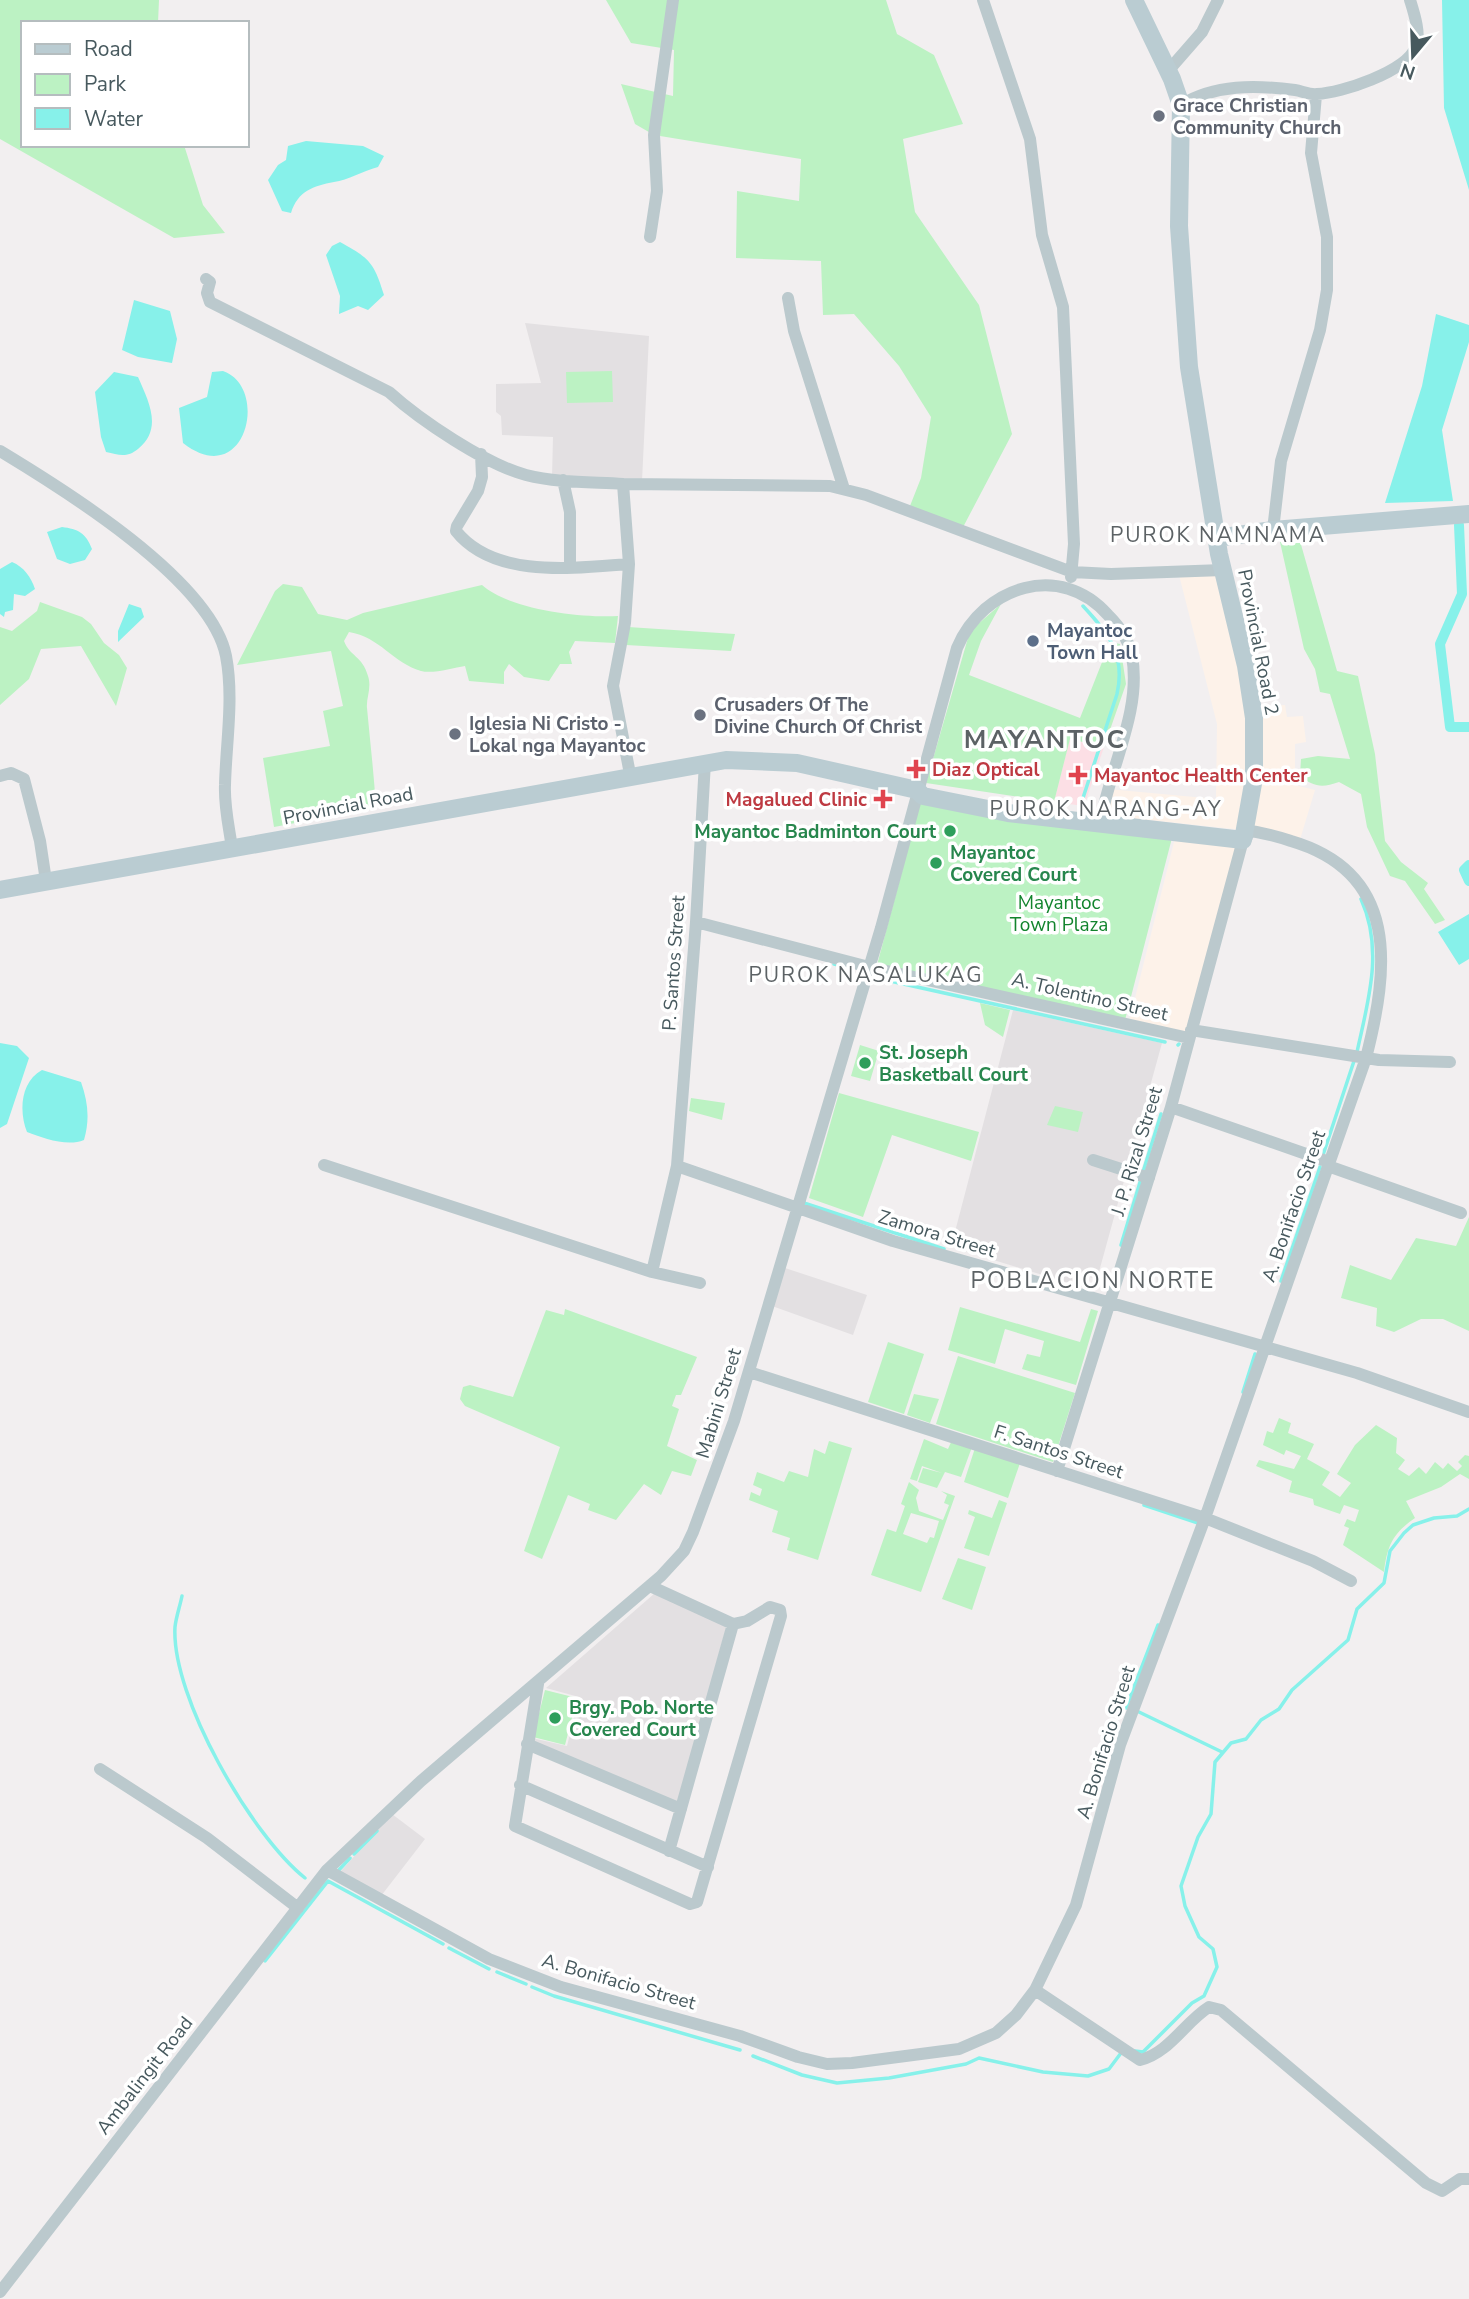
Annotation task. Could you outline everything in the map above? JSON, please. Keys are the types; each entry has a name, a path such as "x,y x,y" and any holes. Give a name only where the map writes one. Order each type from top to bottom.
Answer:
{"main road":[{"path":"1134,0 1181,105"},
{"name":"Provincial Road 2","path":"1181,105 1179,226 1187,342 1217,538 1246,666 1254,718 1254,778 1248,834"},
{"path":"1217,538 1273,530 1469,514"},
{"name":"Provincial Road","path":"0,890 630,774 705,762 745,759 779,761 852,774 917,790 924,786 1004,807 1248,834"}],"street":[{"path":"650,237 657,191 654,135 673,0"},
{"path":"983,0 1030,139 1042,236 1063,307 1072,470 1072,572 1069,588 1082,592 1104,609 1122,632 1132,659 1129,713 1100,819"},
{"path":"1168,71 1202,32 1218,0"},
{"path":"1181,105 1197,96 1226,88 1273,89 1316,94 1361,84 1411,55 1418,39 1410,0"},
{"path":"1273,530 1281,461 1320,330 1327,290 1327,237 1311,153 1316,94"},
{"path":"206,279 211,282 207,293 210,302 389,392 414,414 481,454 525,474 623,485 813,485 844,489 1072,572 1111,574 1223,569"},
{"path":"788,298 794,331 844,489"},
{"path":"0,452 60,486 143,551 179,583 220,638 228,669 225,787 232,848"},
{"path":"481,454 482,477 478,491 456,531 465,542 487,555 511,563 570,568 629,564"},
{"path":"563,480 570,512 570,568"},
{"path":"623,485 629,564 625,623 613,686 630,774"},
{"name":"Mabini Street","path":"318,1881 421,1781 650,1586 671,1566 693,1532 718,1471 799,1206 869,967 957,648 967,626 984,609 1014,591 1046,585 1069,588"},
{"name":"P. Santos Street","path":"652,1272 677,1166 705,762"},
{"path":"0,776 11,773 24,779 40,841 46,881"},
{"name":"J. P. Rizal Street","path":"1057,1471 1171,1107 1248,834"},
{"name":"A. Bonifacio Street","path":"327,1870 489,1959 561,1987 740,2036 827,2064 926,2054 979,2042 1016,2015 1035,1990 1076,1905 1120,1745 1205,1518 1366,1058 1381,980 1380,940 1368,899 1355,878 1331,856 1248,834"},
{"name":"A. Tolentino Street","path":"696,922 869,967 1190,1034 1412,1063 1450,1062"},
{"path":"1171,1107 1461,1213"},
{"path":"1093,1160 1149,1178"},
{"path":"324,1165 652,1272 700,1283"},
{"name":"Zamora Street","path":"677,1166 894,1241 1357,1373 1469,1412"},
{"name":"F. Santos Street","path":"749,1372 1205,1518 1313,1561 1351,1581"},
{"path":"538,1684 514,1822 519,1829 690,1904 699,1900 781,1616 780,1610 771,1606 747,1621 733,1624 650,1586"},
{"path":"669,1851 733,1624"},
{"path":"527,1744 681,1809"},
{"path":"100,1769 207,1838 298,1908"},
{"path":"520,1785 708,1867"},
{"name":"Ambalingit Road","path":"0,2292 318,1881"},
{"path":"1035,1990 1140,2060 1161,2050 1197,2014 1209,2007 1221,2010 1426,2183 1442,2191 1460,2179 1469,2179"}],"shaded area":[{"path":"525,323 649,336 642,481 552,477 553,437 502,435 501,416 496,412 496,384 541,383"},
{"path":"1223,570 1252,707 1285,705 1287,717 1303,716 1306,742 1295,744 1295,785 1315,790 1299,843 1244,830 1101,815 1108,789 1216,799 1217,724 1178,571"},
{"name":"Mayantoc Health Center","path":"1070,738 1104,747 1084,806 1054,802"},
{"path":"1176,834 1239,842 1186,1036 1129,1022"},
{"path":"1013,1010 1162,1043 1097,1279 1086,1276 1082,1287 951,1247"},
{"path":"785,1268 867,1295 853,1335 772,1306"},
{"path":"655,1593 727,1624 678,1804 531,1741 532,1738 567,1746 579,1697 546,1688"},
{"path":"392,1814 425,1839 381,1896 340,1872"}],"green space":[{"path":"0,0 159,0 158,21 21,21 21,147 185,147 203,205 225,233 174,238 0,139"},
{"path":"606,0 886,0 897,34 934,55 963,124 903,139 915,212 979,305 1012,434 961,531 908,511 921,478 931,417 899,366 854,314 823,315 821,261 736,258 737,191 799,201 801,159 654,135 635,124 621,84 673,96 674,50 631,43"},
{"path":"612,371 613,402 567,403 566,372"},
{"path":"1300,541 1337,671 1358,676 1375,754 1385,841 1401,862 1428,883 1424,889 1445,920 1435,924 1405,881 1390,876 1367,827 1361,794 1339,782 1318,785 1300,776 1301,759 1318,756 1350,759 1330,694 1320,692 1315,669 1304,649 1280,542"},
{"path":"283,584 302,587 318,614 347,620 363,613 482,585 510,601 547,611 586,616 618,616 615,643 575,641 569,652 572,664 560,664 549,681 524,677 509,664 504,672 504,684 469,681 465,666 421,671 402,662 369,639 349,632 344,641 363,664 369,680 367,708 376,808 274,827 263,758 330,746 323,711 343,706 331,651 237,665 275,591"},
{"path":"40,602 82,617 91,624 104,643 119,655 127,668 116,706 81,646 41,649 29,679 0,705 0,627 12,631 37,611"},
{"path":"1001,604 981,641 969,675 1080,718 1110,642 1120,644 1126,684 1104,747 1070,739 1054,802 926,783 970,631"},
{"path":"628,627 735,634 731,651 626,645"},
{"name":"Mayantoc Town Plaza","path":"921,800 1173,834 1125,1020 877,965"},
{"path":"980,1003 1010,1010 1003,1037 985,1025"},
{"name":"St. Joseph Basketball Court","path":"860,1045 879,1051 870,1081 851,1076"},
{"path":"839,1093 979,1132 971,1161 892,1135 863,1217 809,1198"},
{"path":"691,1098 725,1103 722,1120 689,1111"},
{"path":"1055,1106 1083,1112 1078,1132 1047,1125"},
{"path":"1469,1217 1469,1331 1443,1319 1421,1319 1394,1332 1376,1326 1377,1308 1341,1298 1350,1265 1391,1280 1416,1238 1456,1246"},
{"path":"960,1307 1080,1342 1091,1309 1098,1311 1076,1385 1022,1369 1027,1354 1040,1357 1044,1341 1005,1329 995,1364 948,1350"},
{"path":"565,1309 697,1357 681,1395 676,1395 672,1406 679,1409 667,1446 697,1460 691,1476 672,1471 661,1495 644,1484 616,1520 588,1510 590,1504 568,1495 542,1559 524,1551 560,1447 465,1406 460,1399 463,1387 470,1385 513,1397 546,1310 564,1315"},
{"path":"888,1342 924,1354 904,1414 868,1402"},
{"path":"958,1356 1075,1393 1053,1462 936,1424"},
{"path":"914,1394 939,1399 930,1423 907,1415"},
{"path":"1279,1418 1291,1423 1288,1433 1314,1444 1307,1459 1330,1472 1322,1485 1340,1497 1351,1483 1337,1474 1355,1445 1376,1425 1397,1438 1396,1453 1405,1460 1398,1469 1409,1476 1419,1467 1426,1474 1435,1462 1443,1469 1448,1463 1457,1471 1462,1466 1458,1462 1465,1455 1469,1456 1469,1479 1460,1474 1441,1487 1406,1501 1415,1518 1401,1529 1392,1541 1384,1572 1343,1545 1349,1528 1344,1526 1347,1519 1355,1522 1359,1510 1344,1505 1340,1514 1314,1505 1313,1499 1289,1492 1292,1481 1256,1466 1259,1460 1294,1469 1301,1456 1286,1450 1284,1455 1263,1445 1267,1431 1273,1433"},
{"path":"924,1439 948,1449 952,1440 972,1447 961,1477 945,1472 937,1488 918,1482 923,1468 942,1473 922,1466 917,1481 910,1479"},
{"path":"829,1441 852,1448 818,1560 787,1550 790,1538 772,1532 778,1511 749,1500 751,1492 760,1496 762,1489 753,1485 757,1472 784,1482 789,1471 808,1477 814,1449 825,1454"},
{"path":"975,1448 1020,1463 1008,1498 964,1482"},
{"path":"909,1482 919,1490 916,1498 919,1511 943,1520 949,1505 944,1503 947,1495 941,1491 955,1496 921,1592 871,1575 887,1529 896,1532 905,1506 901,1504","holes":["911,1513 939,1521 934,1538 930,1537 927,1543 903,1534"]},
{"path":"999,1500 1007,1503 989,1556 964,1548 975,1517 968,1514 969,1510 992,1518"},
{"path":"958,1558 986,1567 972,1610 942,1599"},
{"name":"Brgy. Pob. Norte Covered Court","path":"545,1690 577,1698 565,1745 533,1737"}],"water":[{"path":"1442,0 1469,0 1469,190 1444,108"},
{"path":"306,141 363,146 384,156 378,167 313,188 298,199 291,213 282,211 268,180 278,165 286,160 288,146"},
{"path":"340,242 364,257 377,275 384,295 368,310 358,306 339,314 340,296 326,255 332,246"},
{"path":"134,300 170,311 177,339 172,363 138,357 122,350"},
{"path":"1436,314 1469,325 1469,342 1442,430 1453,501 1385,503 1422,386"},
{"path":"223,371 237,381 245,396 248,414 244,431 236,446 222,455 205,455 183,443 179,408 207,397 212,372"},
{"path":"114,372 138,377 152,415 146,441 134,452 126,455 106,452 101,437 95,392"},
{"path":"62,527 77,531 87,539 92,549 85,560 70,564 57,559 47,532"},
{"path":"12,562 26,573 35,589 25,596 14,594 13,610 5,612 4,617 0,614 0,569"},
{"path":"129,604 141,608 144,617 118,642 118,631"},
{"path":"1469,914 1469,959 1459,965 1438,932"},
{"path":"0,1043 17,1046 29,1058 7,1124 0,1128"},
{"path":"42,1070 81,1082 87,1111 84,1140 70,1143 27,1132 23,1116 23,1098 29,1082"}],"waterway":[{"path":"1459,525 1462,594 1440,644 1450,727 1469,727"},
{"path":"1081,804 1117,694 1119,680 1119,667 1113,645 1083,606"},
{"path":"1469,865 1464,870 1469,881"},
{"path":"1357,1052 1369,995 1373,956 1372,937 1361,899"},
{"path":"834,964 846,967"},
{"path":"872,977 1165,1042"},
{"path":"1323,1155 1354,1061"},
{"path":"1143,1172 1161,1114"},
{"path":"1281,1281 1320,1167"},
{"path":"1121,1245 1141,1179"},
{"path":"804,1201 944,1249"},
{"path":"1243,1392 1255,1354"},
{"path":"1144,1505 1198,1523"},
{"path":"1135,2051 1143,2052 1192,2003 1204,1996 1217,1967 1213,1949 1199,1937 1185,1906 1181,1886 1198,1837 1211,1814 1215,1762 1231,1743 1246,1739 1261,1720 1279,1709 1292,1690 1348,1640 1357,1609 1384,1583 1390,1551 1404,1533 1413,1525 1434,1518 1457,1516 1469,1509"},
{"path":"182,1596 175,1627 177,1656 200,1726 240,1799 262,1831 305,1878"},
{"path":"1126,1708 1158,1625"},
{"path":"1139,1712 1222,1752"},
{"path":"354,1854 377,1831"},
{"path":"337,1872 350,1858"},
{"path":"265,1961 328,1881 443,1944"},
{"path":"449,1948 489,1969"},
{"path":"497,1972 526,1984"},
{"path":"532,1987 554,1996 740,2050"},
{"path":"753,2056 802,2075 837,2083 889,2078 966,2064 979,2058 1043,2072 1088,2076 1109,2069 1121,2053"}],"place":[{"name":"Grace Christian Community Church","path":"1159,116"},
{"name":"Mayantoc Town Hall","path":"1033,641"},
{"name":"Crusaders Of The Divine Church Of Christ","path":"700,715"},
{"name":"Iglesia Ni Cristo - Lokal nga Mayantoc","path":"455,734"},
{"name":"Diaz Optical","path":"916,769"},
{"name":"Mayantoc Health Center","path":"1078,775"},
{"name":"Magalued Clinic","path":"883,799"},
{"name":"Mayantoc Badminton Court","path":"950,831"},
{"name":"Mayantoc Covered Court","path":"936,863"},
{"name":"St. Joseph Basketball Court","path":"865,1063"},
{"name":"Brgy. Pob. Norte Covered Court","path":"555,1718"}],"district":[{"name":"PUROK NAMNAMA","path":"1218,535"},
{"name":"MAYANTOC","path":"1045,739"},
{"name":"PUROK NARANG-AY","path":"1106,809"},
{"name":"PUROK NASALUKAG","path":"866,975"},
{"name":"POBLACION NORTE","path":"1093,1280"}]}
